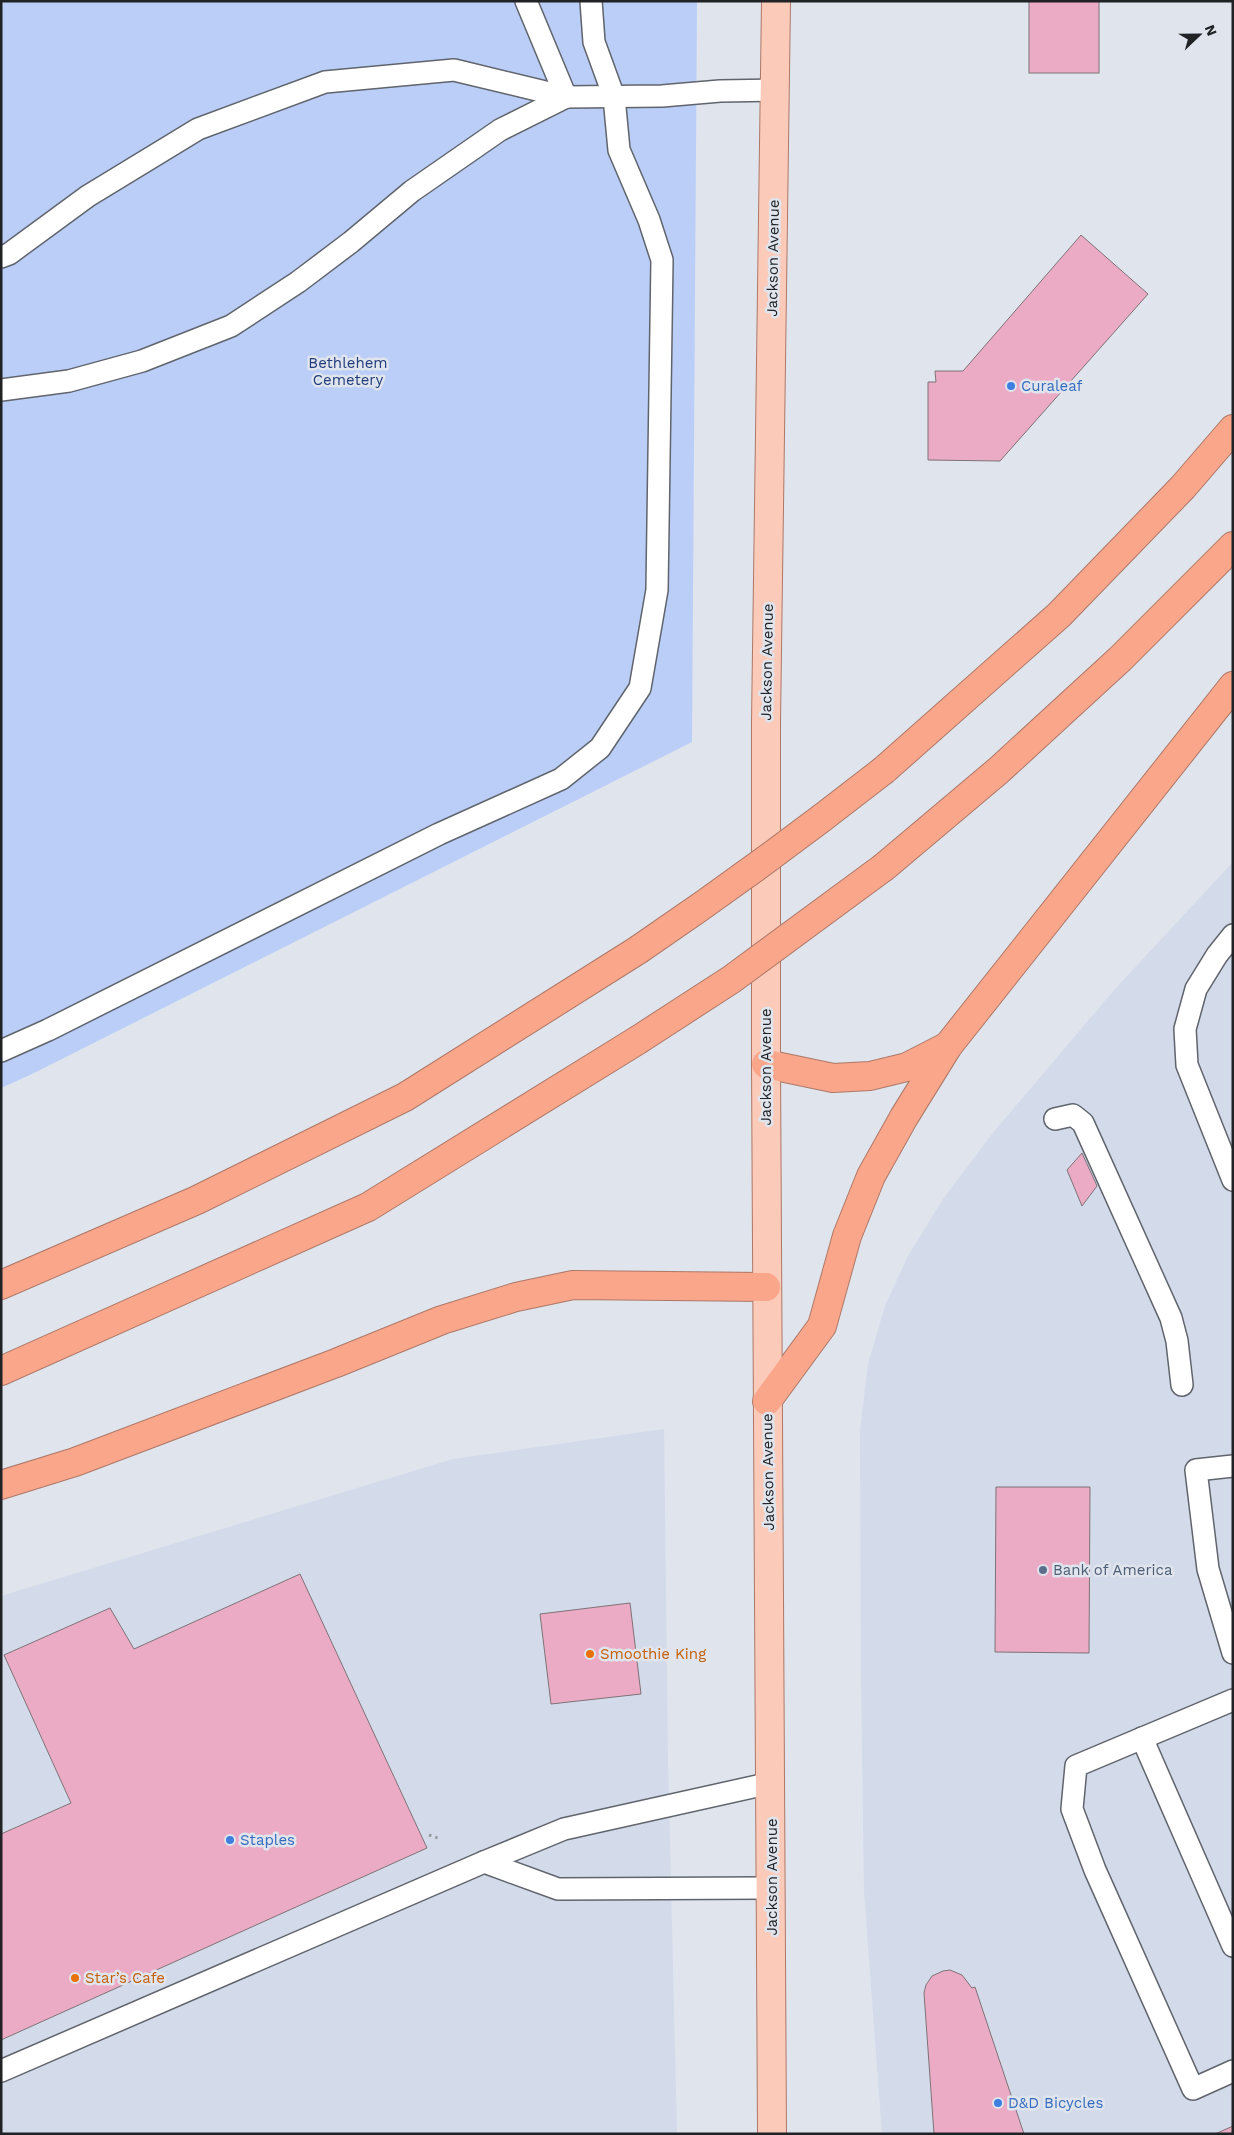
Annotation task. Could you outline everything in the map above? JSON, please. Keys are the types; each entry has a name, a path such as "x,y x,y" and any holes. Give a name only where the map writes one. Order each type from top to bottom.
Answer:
{"highway":[{"path":"1,1286 197,1200 405,1097 638,950 720,894 810,828 884,770 1059,615 1183,487 1233,430"},
{"path":"1,1371 368,1207 638,1040 732,979 818,917 884,866 999,770 1120,660 1233,546"},
{"path":"767,1401 822,1326 847,1236 872,1176 904,1117 948,1046 1233,686"},
{"path":"766,1064 832,1078 870,1076 907,1067 948,1046"},
{"path":"1,1485 75,1462 336,1363 442,1320 516,1297 573,1285 766,1286"}],"main road":[{"name":"Jackson Avenue","path":"772,2134 772,1888 766,1286 766,723 776,1"}],"lane":[{"path":"526,1 566,97"},
{"path":"1,1051 48,1030 430,838 561,779 600,748 640,688 657,590 662,260 649,220 619,150 614,97 594,42 591,1"},
{"path":"1,257 9,254 88,196 198,129 325,82 454,70 566,97 614,97 776,90"},
{"path":"1,390 69,381 142,361 231,326 298,282 351,242 412,191 500,130 566,97"},
{"path":"1233,935 1217,955 1196,989 1185,1029 1187,1065 1233,1180"},
{"path":"1055,1119 1073,1115 1083,1123 1171,1318 1177,1341 1182,1385"},
{"path":"1233,1466 1196,1470 1208,1569 1233,1653"},
{"path":"1233,1700 1076,1766 1072,1809 1095,1870 1193,2088 1233,2070"},
{"path":"1142,1738 1233,1946"},
{"path":"1,2071 564,1829 771,1783"},
{"path":"484,1862 558,1889 772,1888"}],"path":[{"path":"429,1835 438,1838"}],"shaded area":[{"path":"1233,862 1233,2134 882,2134 864,1891 860,1431 868,1364 885,1306 908,1256 943,1199 992,1134 1115,989"},
{"path":"664,1429 668,1761 677,2134 1,2134 1,1596 453,1459"}],"green space":[{"name":"Bethlehem Cemetery","path":"1,1 697,1 692,742 1,1088"}],"building":[{"path":"1029,1 1099,1 1099,73 1029,73"},
{"path":"1081,235 1148,294 1000,461 928,460 928,382 936,382 935,371 963,371"},
{"path":"1082,1153 1097,1186 1082,1206 1067,1170"},
{"name":"Bank of America","path":"996,1487 1090,1487 1089,1653 995,1652"},
{"path":"300,1574 427,1848 1,2040 1,1834 71,1803 4,1655 110,1608 134,1649"},
{"name":"Smoothie King","path":"630,1603 641,1694 551,1704 540,1614"},
{"path":"950,1970 962,1975 972,1988 975,1987 1024,2134 934,2134 924,1993 926,1985 932,1976"},
{"path":"1233,2126 1233,2134 1215,2134"}],"place":[{"name":"Curaleaf","path":"1011,386"},
{"name":"Bank of America","path":"1043,1570"},
{"name":"Smoothie King","path":"590,1654"},
{"name":"Staples","path":"230,1840"},
{"name":"Star’s Cafe","path":"75,1978"},
{"name":"D&D Bicycles","path":"998,2103"}]}
